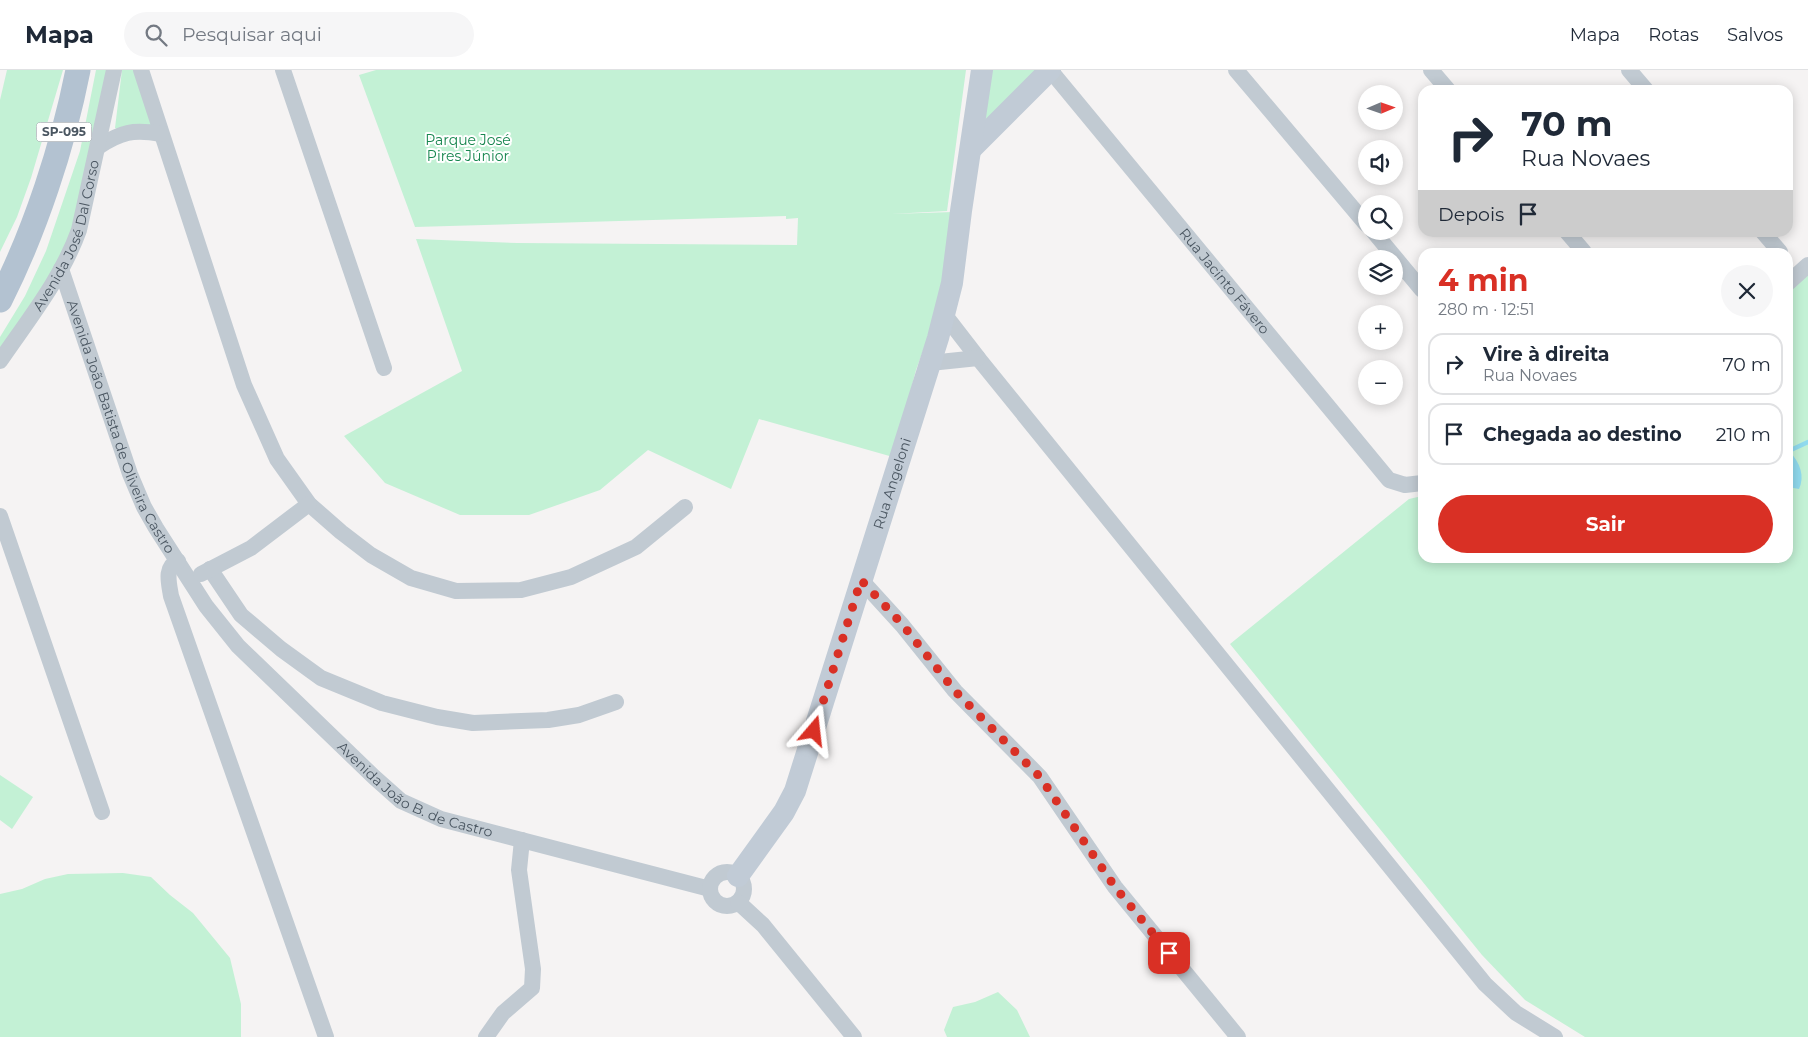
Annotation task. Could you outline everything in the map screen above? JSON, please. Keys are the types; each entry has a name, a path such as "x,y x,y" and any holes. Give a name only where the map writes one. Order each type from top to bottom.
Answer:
{"main road":[{"name":"SP-095","path":"0,300 12,276 44,192 66,126 78,70"},
{"path":"0,267 44,192"}],"street":[{"name":"Avenida José Dal Corso","path":"0,362 61,270 72,249 79,230 114,70"},
{"path":"141,70 244,385 277,459 309,504 341,532 371,555 411,578 456,591 521,590 571,577 636,547 685,508"},
{"path":"283,70 384,368"},
{"name":"Rua Angeloni","path":"738,876 784,812 794,791 930,363 952,283 982,70"},
{"path":"971,149 1050,70"},
{"name":"Rua Jacinto Fávero","path":"1050,70 1389,480 1404,485 1418,483"},
{"path":"1236,70 1358,215"},
{"path":"1431,70 1444,85"},
{"path":"1629,70 1642,85"},
{"path":"98,147 115,136 130,132 143,131 161,134"},
{"path":"1571,237 1581,248"},
{"path":"1767,237 1777,248"},
{"path":"1380,240 1418,285"},
{"name":"Avenida João Batista de Oliveira Castro","path":"61,270 144,507 190,579"},
{"path":"944,314 1485,984 1516,1013 1555,1037"},
{"path":"930,363 978,358"},
{"path":"190,579 251,548 309,504"},
{"path":"0,516 102,812"},
{"path":"178,561 171,566 168,576 171,596 326,1037"},
{"path":"210,569 241,616 281,649 321,678 382,703 437,717 474,723 548,720 578,715 616,702"},
{"name":"Avenida João B. de Castro","path":"190,579 206,606 238,646 401,801 441,819 710,889"},
{"path":"861,580 902,624 955,691 1040,777 1115,887 1238,1037"},
{"path":"486,1037 503,1013 532,988 533,970 519,870 522,840"},
{"path":"726,872 738,876 744,886 744,892 738,902 731,906 724,906 712,897 710,889 715,878 726,872"},
{"path":"738,902 762,925 854,1037"}],"green space":[{"path":"7,70 63,70 31,178 17,217 0,252 0,100"},
{"path":"96,70 110,70 75,227 57,268 0,353 0,337 25,296 46,251 80,151"},
{"path":"122,70 137,70 153,128 121,131 115,128"},
{"name":"Parque José Pires Júnior","path":"376,70 966,70 947,211 891,214 953,212 951,244 928,337 916,370 893,457 759,419 731,489 648,450 600,490 529,515 460,515 385,483 344,436 462,371 416,239 517,243 797,245 798,218 786,219 786,216 415,227 359,75"},
{"path":"986,70 1044,70 977,137"},
{"path":"1808,265 1808,1037 1585,1037 1525,1000 1482,955 1230,644 1409,499 1418,497 1418,563 1793,563 1793,278"},
{"path":"0,775 33,797 12,829 0,820"},
{"path":"123,873 151,877 193,913 230,958 241,1004 241,1037 0,1037 0,894 22,889 45,879 68,874"},
{"path":"998,992 1017,1010 1030,1037 947,1037 944,1030 953,1007 975,1002"}],"water":[{"path":"1793,455 1799,465 1802,479 1799,489 1793,488"}],"waterway":[{"path":"1793,449 1808,442"}],"route":[{"path":"814,731 861,580 902,624 955,691 1040,777 1115,887 1169,953"}]}
